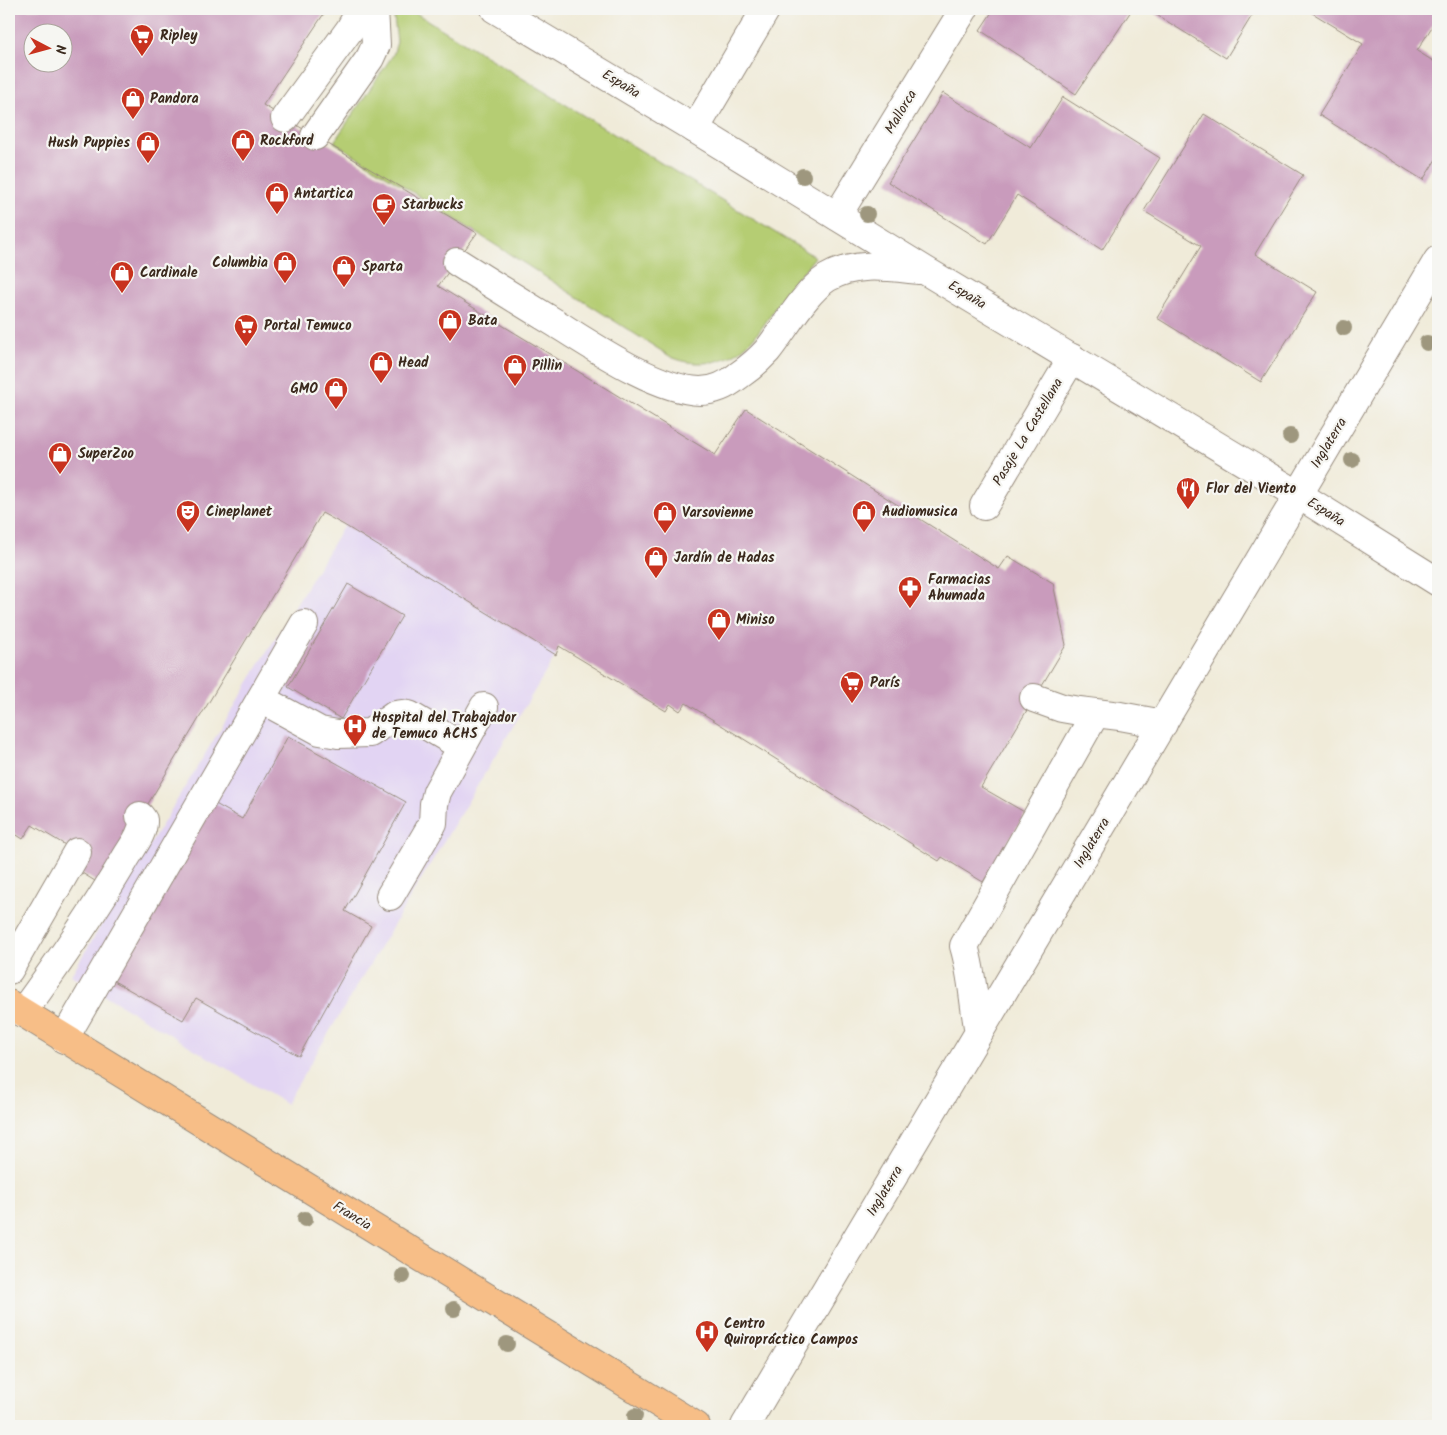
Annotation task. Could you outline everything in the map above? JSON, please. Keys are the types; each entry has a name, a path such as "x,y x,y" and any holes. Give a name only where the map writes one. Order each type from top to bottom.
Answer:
{"main road":[{"name":"Francia","path":"15,1008 696,1426"}],"street":[{"path":"285,118 350,29 362,9"},
{"path":"315,136 370,58 376,45 374,9"},
{"name":"España","path":"495,9 695,128 926,271 1299,495 1438,582"},
{"path":"695,128 766,9"},
{"name":"Mallorca","path":"837,216 964,9"},
{"name":"Inglaterra","path":"745,1426 1438,260"},
{"path":"457,262 606,355 657,381 680,388 700,391 716,389 732,381 750,368 766,352 812,291 827,278 858,267 882,266 926,271"},
{"name":"Pasaje La Castellana","path":"984,506 1072,358"},
{"path":"64,1039 304,624"},
{"path":"1034,698 1062,708 1163,724"},
{"path":"261,699 320,731 338,734 370,733 395,716 409,715 461,746"},
{"path":"390,896 433,823 437,792 484,706"},
{"path":"979,1032 974,1006 971,968 964,946 1095,714"},
{"path":"15,1008 63,956 142,831 143,820 140,816"},
{"path":"9,970 77,852"}],"shaded area":[{"name":"Hospital del Trabajador de Temuco ACHS","path":"344,525 556,655 286,1104 71,975"}],"green space":[{"path":"393,9 409,9 815,257 744,348 725,359 714,362 693,363 671,357 334,142 393,55 397,42"}],"building":[{"path":"9,9 327,9 263,105 477,233 438,286 715,455 746,409 999,569 1008,556 1053,583 1066,645 981,787 1026,813 983,882 942,857 939,861 686,703 680,711 670,704 666,711 559,646 556,655 322,513 100,884 77,870 77,852 32,825 23,839 9,830"},
{"path":"994,9 1127,9 1131,11 1076,94 980,30"},
{"path":"1147,9 1256,9 1226,58"},
{"path":"1306,9 1438,9 1438,17 1417,51 1438,64 1438,156 1423,180 1319,115 1363,44"},
{"path":"943,93 1031,148 1063,97 1160,158 1102,250 1017,195 987,244 888,182"},
{"path":"1204,114 1303,175 1255,254 1317,292 1261,382 1157,318 1201,246 1144,211"},
{"path":"348,584 402,616 341,719 288,687"},
{"path":"288,736 406,802 345,911 371,926 299,1056 196,998 183,1020 112,980 212,802 242,819"}],"place":[{"name":"Ripley","path":"142,57"},
{"name":"Pandora","path":"133,120"},
{"name":"Rockford","path":"243,162"},
{"name":"Hush Puppies","path":"148,164"},
{"name":"Antartica","path":"277,215"},
{"name":"Starbucks","path":"384,226"},
{"name":"Columbia","path":"285,284"},
{"name":"Sparta","path":"344,288"},
{"name":"Cardinale","path":"122,294"},
{"name":"Bata","path":"450,342"},
{"name":"Portal Temuco","path":"246,347"},
{"name":"Head","path":"381,384"},
{"name":"Pillin","path":"515,387"},
{"name":"GMO","path":"336,410"},
{"name":"SuperZoo","path":"60,475"},
{"name":"Flor del Viento","path":"1188,510"},
{"name":"Cineplanet","path":"188,533"},
{"name":"Audiomusica","path":"864,533"},
{"name":"Varsovienne","path":"665,534"},
{"name":"Jardín de Hadas","path":"656,579"},
{"name":"Farmacias Ahumada","path":"910,609"},
{"name":"Miniso","path":"719,641"},
{"name":"París","path":"852,704"},
{"name":"Hospital del Trabajador de Temuco ACHS","path":"355,747"},
{"name":"Centro Quiropráctico Campos","path":"707,1353"}]}
